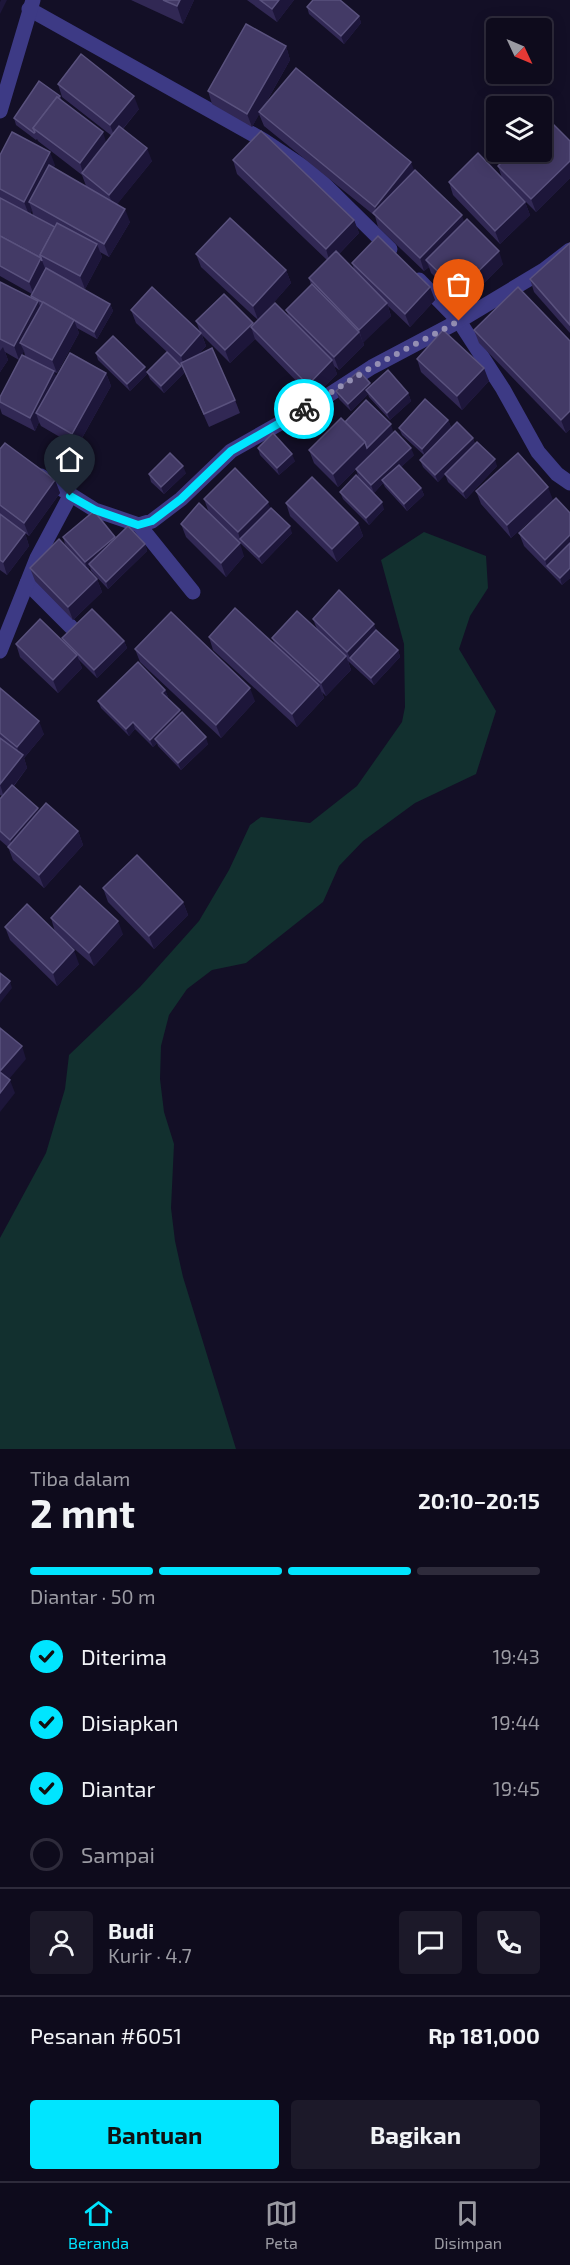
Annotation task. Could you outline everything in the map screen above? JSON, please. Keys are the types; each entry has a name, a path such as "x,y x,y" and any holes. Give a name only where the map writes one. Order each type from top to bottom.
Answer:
{"street":[{"path":"0,111 31,5 263,140 314,174 459,321 503,389 538,452 557,474 570,483"},
{"path":"138,525 161,515 231,451 252,437 321,400 372,367 459,321 544,270 570,250"},
{"path":"26,466 95,510 138,525 193,592"},
{"path":"0,651 37,558 70,496"},
{"path":"27,583 71,627"}],"green space":[{"path":"424,532 486,556 488,588 470,616 459,649 496,711 476,774 415,803 363,841 339,866 323,902 246,963 212,970 187,989 169,1015 161,1046 160,1079 164,1112 174,1144 171,1208 175,1241 183,1277 236,1449 0,1449 0,1238 46,1153 65,1089 69,1055 140,987 199,921 229,870 250,825 261,817 310,823 357,786 402,722 405,707 404,644 381,560"}],"building":[{"path":"163,0 180,0 177,6"},
{"path":"260,0 279,0 272,9"},
{"path":"313,0 340,0 359,16 341,36 307,7"},
{"path":"246,24 286,46 247,114 208,91"},
{"path":"81,54 134,96 110,125 58,84"},
{"path":"296,68 411,162 375,207 259,112"},
{"path":"39,81 60,96 33,128 34,133 14,118"},
{"path":"57,97 103,132 80,163 33,128"},
{"path":"552,123 570,141 570,161 531,199 498,166 502,162 552,162"},
{"path":"119,126 147,148 109,195 82,173"},
{"path":"261,131 354,220 326,249 233,160"},
{"path":"12,132 50,152 24,202 0,189 0,155"},
{"path":"478,153 525,202 495,231 449,182"},
{"path":"49,165 125,209 104,244 29,202"},
{"path":"415,170 462,215 420,258 373,213"},
{"path":"0,198 55,227 40,255 41,258 0,236"},
{"path":"230,218 286,270 253,306 196,254"},
{"path":"467,219 499,251 458,291 426,260"},
{"path":"57,223 97,244 80,276 40,255"},
{"path":"0,236 41,258 29,282 0,266"},
{"path":"378,236 430,287 405,314 352,263"},
{"path":"570,243 570,325 530,279"},
{"path":"336,251 387,303 359,330 309,278"},
{"path":"46,268 110,304 94,332 31,296"},
{"path":"0,282 38,301 14,346 0,339"},
{"path":"312,284 359,332 334,357 286,310"},
{"path":"152,287 201,333 181,356 131,310"},
{"path":"518,287 570,341 570,411 561,420 474,330"},
{"path":"224,294 253,323 225,350 196,321"},
{"path":"43,302 74,320 52,360 20,343"},
{"path":"275,303 332,360 308,385 251,327"},
{"path":"443,330 484,368 457,396 417,359"},
{"path":"113,336 145,367 127,384 96,353"},
{"path":"212,348 235,400 204,414 181,363"},
{"path":"167,352 181,366 161,386 147,372"},
{"path":"70,353 106,373 72,434 36,413"},
{"path":"22,355 54,371 30,418 0,402 0,397"},
{"path":"388,370 408,393 387,413 366,390"},
{"path":"359,371 370,383 348,404 336,391"},
{"path":"425,399 448,420 422,449 399,428"},
{"path":"366,400 391,424 367,448 365,442 345,422"},
{"path":"341,418 365,442 333,474 309,450"},
{"path":"457,422 473,438 435,475 420,460"},
{"path":"395,431 411,448 371,485 356,469"},
{"path":"273,433 292,454 277,468 258,448"},
{"path":"477,442 495,459 463,492 445,474"},
{"path":"5,443 55,480 24,523 0,505 0,449"},
{"path":"170,453 183,466 161,487 149,474"},
{"path":"518,453 548,487 507,525 476,491"},
{"path":"399,465 421,488 404,504 382,480"},
{"path":"235,468 268,502 238,532 204,499"},
{"path":"356,475 382,502 366,518 340,492"},
{"path":"312,477 358,523 332,549 286,503"},
{"path":"556,498 570,513 570,535 545,560 519,533"},
{"path":"199,503 240,543 221,563 181,524"},
{"path":"271,508 290,526 259,557 240,539"},
{"path":"94,511 115,537 85,562 63,537"},
{"path":"0,514 25,533 3,562 0,560"},
{"path":"128,526 145,544 106,582 89,564"},
{"path":"59,539 97,579 68,607 30,568"},
{"path":"570,543 570,568 560,578 547,566"},
{"path":"339,590 374,624 347,652 313,619"},
{"path":"235,608 319,685 292,714 209,637"},
{"path":"92,609 124,641 94,670 62,638"},
{"path":"297,611 346,656 321,683 272,638"},
{"path":"171,612 250,688 216,725 135,649"},
{"path":"40,619 77,655 53,680 16,644"},
{"path":"376,630 398,650 371,678 350,658"},
{"path":"138,662 165,690 162,693 180,710 150,740 133,722 126,729 98,701"},
{"path":"0,688 39,721 17,747 0,733"},
{"path":"182,712 206,737 178,763 155,739"},
{"path":"0,738 23,755 0,784"},
{"path":"12,785 38,808 10,840 0,831 0,799"},
{"path":"46,803 78,831 39,875 8,847"},
{"path":"137,855 183,902 149,936 103,888"},
{"path":"80,886 118,921 89,953 51,918"},
{"path":"27,904 74,950 53,973 5,927"},
{"path":"0,973 10,981 0,993"},
{"path":"0,1028 22,1046 0,1071"},
{"path":"0,1072 10,1080 0,1093"}],"way so far":[{"path":"304,409 372,367 459,321"}],"route":[{"path":"70,496 95,510 138,525 152,521 181,499 231,451 304,409"}]}
